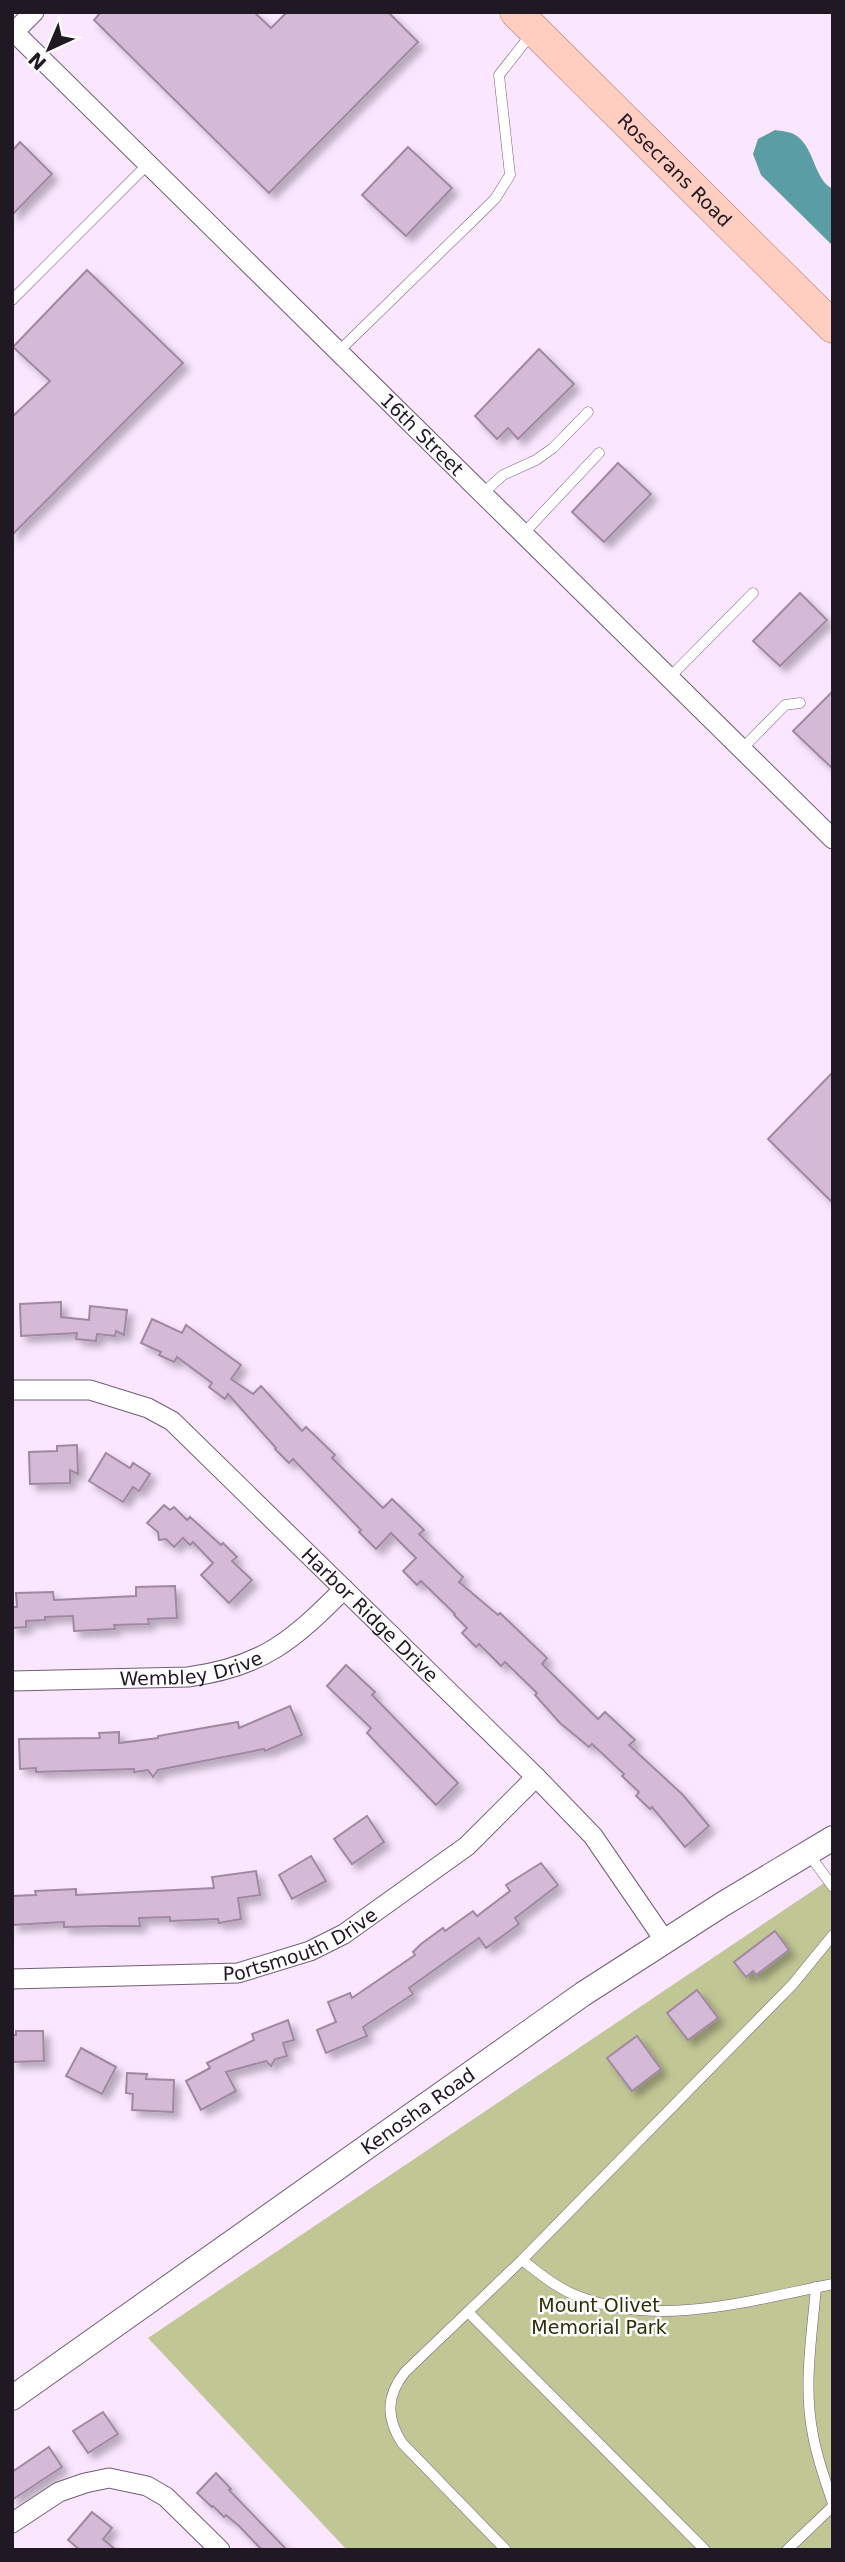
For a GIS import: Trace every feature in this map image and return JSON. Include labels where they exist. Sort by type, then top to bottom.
[{"type":"main road","name":"Rosecrans Road","points":[[525,21],[833,327]]},
{"type":"street","points":[[13,31],[34,12]]},
{"type":"street","name":"16th Street","points":[[13,31],[833,839]]},
{"type":"street","name":"Harbor Ridge Drive","points":[[12,1390],[90,1390],[148,1408],[172,1421],[593,1836],[665,1941]]},
{"type":"street","name":"Wembley Drive","points":[[12,1681],[188,1677],[213,1674],[245,1665],[270,1653],[302,1630],[344,1588]]},
{"type":"street","name":"Portsmouth Drive","points":[[12,1979],[238,1973],[310,1951],[344,1934],[467,1846],[536,1777]]},
{"type":"street","name":"Kenosha Road","points":[[12,2398],[583,1994],[833,1838]]},
{"type":"street","points":[[12,2523],[59,2492],[109,2478],[147,2486],[166,2497],[220,2550]]},
{"type":"lane","points":[[338,352],[495,199],[510,175],[499,75],[525,21]]},
{"type":"lane","points":[[12,300],[148,164]]},
{"type":"lane","points":[[482,494],[503,475],[536,460],[553,448],[587,412]]},
{"type":"lane","points":[[523,534],[599,453]]},
{"type":"lane","points":[[669,678],[753,593]]},
{"type":"lane","points":[[742,749],[785,705],[800,703]]},
{"type":"lane","points":[[807,1852],[833,1887]]},
{"type":"lane","points":[[506,2550],[416,2459],[393,2429],[391,2399],[396,2383],[793,1984],[833,1935]]},
{"type":"lane","points":[[522,2259],[558,2286],[579,2297],[626,2308],[723,2307],[833,2284]]},
{"type":"lane","points":[[787,2550],[833,2505],[812,2434],[809,2403],[816,2287]]},
{"type":"lane","points":[[468,2312],[705,2550]]},
{"type":"green space","name":"Mount Olivet Memorial Park","points":[[833,1877],[833,2550],[347,2550],[148,2338]]},
{"type":"shaded area","points":[[775,130],[797,136],[803,142],[822,179],[833,189],[833,246],[761,175],[753,154],[758,139]]},
{"type":"building","points":[[101,12],[254,12],[271,28],[287,12],[388,12],[418,42],[269,193],[94,20]]},
{"type":"building","points":[[20,142],[52,174],[12,215],[12,151]]},
{"type":"building","points":[[408,147],[452,188],[406,236],[362,195]]},
{"type":"building","points":[[87,270],[183,363],[12,535],[12,417],[50,381],[13,347]]},
{"type":"building","points":[[539,349],[574,384],[518,439],[508,428],[497,439],[475,416]]},
{"type":"building","points":[[618,463],[651,494],[604,542],[572,512]]},
{"type":"building","points":[[800,593],[827,620],[780,666],[753,641]]},
{"type":"building","points":[[833,691],[833,769],[793,731]]},
{"type":"building","points":[[833,1072],[833,1203],[768,1139]]},
{"type":"building","points":[[61,1302],[61,1317],[89,1320],[90,1306],[127,1310],[124,1335],[116,1331],[115,1336],[97,1334],[96,1341],[76,1339],[77,1333],[21,1336],[20,1304]]},
{"type":"building","points":[[152,1319],[182,1333],[186,1325],[241,1365],[231,1379],[253,1394],[261,1386],[302,1431],[306,1427],[335,1455],[332,1458],[383,1508],[392,1499],[424,1530],[419,1534],[463,1577],[459,1582],[498,1615],[500,1613],[547,1658],[542,1664],[598,1719],[605,1712],[635,1740],[629,1745],[683,1795],[709,1826],[685,1847],[652,1807],[650,1809],[636,1796],[639,1792],[622,1776],[624,1774],[592,1744],[589,1747],[560,1723],[535,1695],[537,1693],[505,1662],[501,1666],[479,1644],[476,1647],[462,1633],[467,1628],[455,1614],[421,1581],[417,1585],[403,1571],[416,1558],[391,1533],[376,1549],[293,1459],[289,1463],[275,1449],[228,1394],[225,1399],[209,1387],[212,1383],[177,1357],[174,1362],[159,1355],[161,1352],[141,1343]]},
{"type":"building","points":[[77,1445],[78,1474],[70,1470],[70,1483],[30,1484],[29,1452],[57,1451],[57,1446]]},
{"type":"building","points":[[106,1453],[130,1468],[133,1463],[150,1474],[139,1491],[133,1487],[123,1502],[89,1481]]},
{"type":"building","points":[[164,1505],[170,1510],[174,1507],[187,1520],[190,1517],[237,1557],[232,1561],[252,1580],[229,1603],[201,1575],[213,1563],[193,1542],[190,1545],[183,1538],[174,1547],[166,1539],[159,1540],[158,1532],[147,1523]]},
{"type":"building","points":[[175,1586],[177,1618],[148,1619],[149,1624],[114,1625],[115,1629],[74,1631],[73,1616],[45,1617],[45,1620],[26,1621],[26,1627],[12,1628],[12,1607],[17,1607],[16,1593],[53,1592],[54,1600],[136,1596],[136,1587]]},
{"type":"building","points":[[346,1665],[375,1692],[372,1695],[458,1783],[436,1805],[367,1733],[371,1728],[327,1686]]},
{"type":"building","points":[[290,1706],[302,1735],[265,1751],[264,1749],[158,1770],[153,1777],[148,1770],[134,1772],[134,1769],[36,1772],[36,1768],[20,1769],[19,1739],[100,1738],[99,1733],[119,1732],[119,1743],[238,1722],[239,1728]]},
{"type":"building","points":[[367,1816],[384,1842],[352,1864],[334,1839]]},
{"type":"building","points":[[311,1856],[326,1881],[292,1899],[279,1875]]},
{"type":"building","points":[[541,1863],[558,1885],[515,1918],[519,1924],[486,1948],[479,1938],[409,1988],[413,1994],[363,2027],[367,2036],[326,2053],[317,2030],[336,2022],[328,2002],[350,1993],[352,1998],[415,1955],[413,1952],[421,1944],[443,1928],[445,1931],[473,1911],[477,1916],[510,1891],[506,1885]]},
{"type":"building","points":[[256,1871],[260,1895],[238,1898],[241,1919],[219,1923],[218,1919],[170,1921],[170,1917],[139,1918],[140,1926],[64,1927],[64,1922],[12,1925],[12,1896],[36,1895],[35,1891],[76,1889],[76,1895],[214,1888],[212,1877]]},
{"type":"building","points":[[775,1931],[789,1950],[756,1975],[753,1971],[746,1977],[734,1962]]},
{"type":"building","points":[[697,1990],[718,2018],[688,2040],[667,2013]]},
{"type":"building","points":[[288,2020],[294,2040],[283,2043],[287,2056],[275,2059],[271,2066],[266,2061],[226,2072],[236,2091],[201,2110],[186,2081],[210,2068],[207,2063],[254,2040],[252,2034]]},
{"type":"building","points":[[16,2031],[43,2031],[44,2061],[12,2062],[12,2035],[16,2035]]},
{"type":"building","points":[[637,2036],[661,2069],[632,2091],[607,2058]]},
{"type":"building","points":[[81,2048],[116,2067],[102,2094],[66,2076]]},
{"type":"building","points":[[127,2073],[147,2074],[146,2079],[174,2080],[173,2112],[132,2110],[133,2094],[126,2093]]},
{"type":"building","points":[[103,2412],[118,2434],[88,2453],[73,2431]]},
{"type":"building","points":[[49,2447],[62,2467],[12,2500],[12,2472]]},
{"type":"building","points":[[216,2473],[287,2550],[262,2550],[239,2526],[226,2515],[224,2517],[197,2493]]},
{"type":"building","points":[[92,2512],[112,2528],[103,2539],[116,2550],[80,2550],[68,2540]]}]
